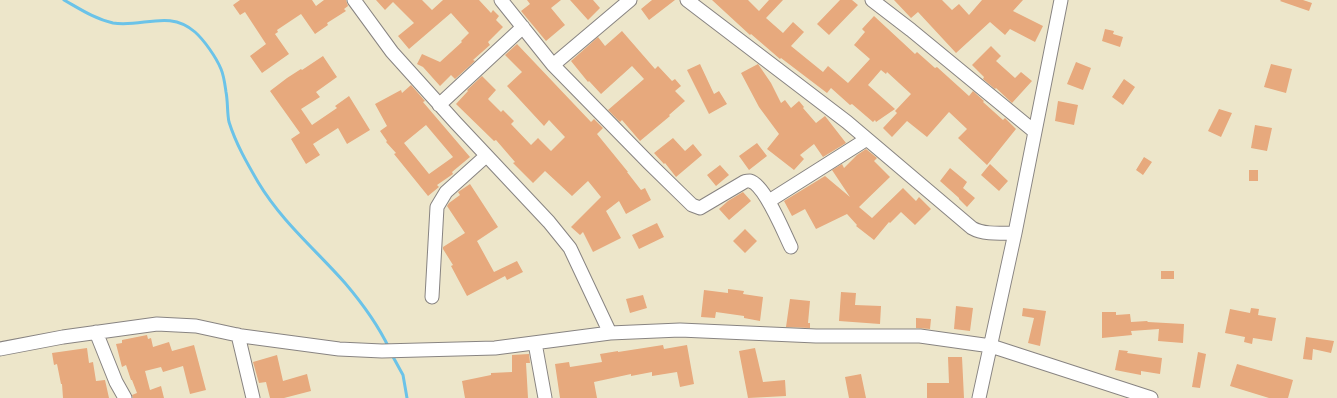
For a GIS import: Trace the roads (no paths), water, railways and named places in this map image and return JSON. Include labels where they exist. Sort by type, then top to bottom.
[{"type":"street","points":[[354,0],[377,34],[392,52],[486,156],[549,222],[570,248],[610,333]]},
{"type":"street","points":[[501,0],[553,65],[692,205],[700,208],[744,182],[749,181],[755,184],[769,201],[791,247]]},
{"type":"street","points":[[553,65],[630,0]]},
{"type":"street","points":[[687,0],[847,122],[977,231],[1015,233]]},
{"type":"street","points":[[872,0],[1035,132]]},
{"type":"street","points":[[979,398],[1015,233],[1061,0]]},
{"type":"street","points":[[439,105],[523,27]]},
{"type":"street","points":[[769,201],[867,139]]},
{"type":"street","points":[[432,297],[437,207],[446,192],[486,156]]},
{"type":"street","points":[[0,349],[63,337],[157,324],[196,326],[238,335],[339,349],[382,351],[495,348],[610,333],[680,330],[816,336],[920,336],[991,346],[1151,398]]},
{"type":"street","points":[[96,332],[116,382],[125,398]]},
{"type":"street","points":[[238,335],[254,398]]},
{"type":"street","points":[[535,343],[545,398]]},
{"type":"waterway","points":[[64,0],[94,16],[113,23],[124,24],[165,20],[185,25],[198,35],[206,44],[219,64],[224,78],[229,122],[238,146],[258,182],[288,223],[358,298],[385,339],[389,348]]},
{"type":"waterway","points":[[392,355],[403,375],[407,398]]}]
